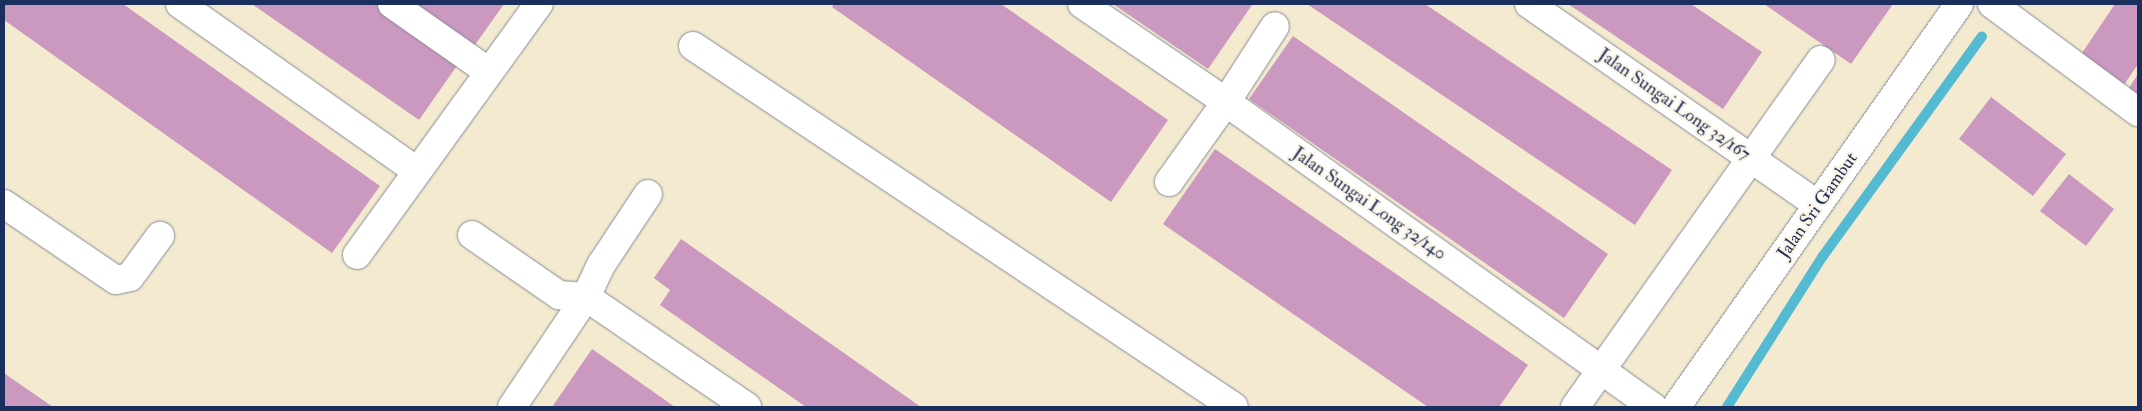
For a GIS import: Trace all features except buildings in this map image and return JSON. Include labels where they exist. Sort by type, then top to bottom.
[{"type":"street","points":[[180,4],[417,171]]},
{"type":"street","points":[[392,4],[489,72]]},
{"type":"street","points":[[357,256],[539,4]]},
{"type":"street","name":"Jalan Sungai Long 32/140","points":[[1082,4],[1226,102],[1654,407]]},
{"type":"street","name":"Jalan Sungai Long 32/167","points":[[1529,4],[1818,206]]},
{"type":"street","name":"Jalan Sri Gambut","points":[[1676,407],[1959,4]]},
{"type":"street","points":[[1992,4],[2138,112]]},
{"type":"street","points":[[1169,182],[1226,102],[1275,26]]},
{"type":"street","points":[[694,46],[1234,407]]},
{"type":"street","points":[[1575,407],[1821,60]]},
{"type":"street","points":[[512,407],[586,297],[601,265],[648,194]]},
{"type":"street","points":[[4,204],[116,280],[130,276],[160,236]]},
{"type":"street","points":[[472,235],[559,295],[586,297],[747,407]]},
{"type":"waterway","points":[[1727,407],[1823,256],[1982,36]]}]
